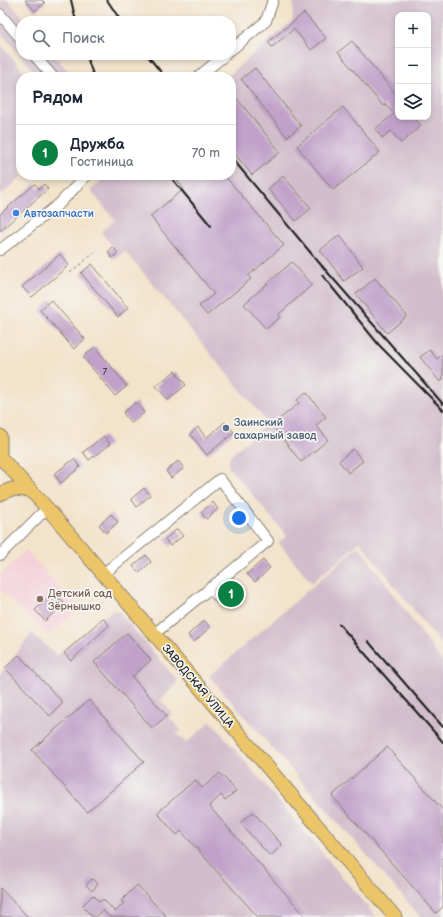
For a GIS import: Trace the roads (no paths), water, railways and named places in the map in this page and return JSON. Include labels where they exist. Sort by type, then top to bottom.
[{"type":"main road","points":[[0,436],[0,458]]},
{"type":"main road","name":"ЗАВОДСКАЯ УЛИЦА","points":[[0,458],[47,508],[395,917]]},
{"type":"main road","points":[[0,494],[12,489],[29,490]]},
{"type":"street","points":[[236,46],[266,21],[273,0]]},
{"type":"street","points":[[0,14],[16,33]]},
{"type":"street","points":[[38,60],[49,72]]},
{"type":"street","points":[[204,72],[219,60]]},
{"type":"street","points":[[0,250],[60,204],[82,180]]},
{"type":"street","points":[[103,574],[220,479],[268,541],[154,634]]},
{"type":"street","points":[[0,554],[47,508]]},
{"type":"street","points":[[209,588],[225,603]]},
{"type":"railway","points":[[71,0],[75,16]]},
{"type":"railway","points":[[107,0],[118,16]]},
{"type":"railway","points":[[88,60],[92,72]]},
{"type":"railway","points":[[151,60],[161,72]]},
{"type":"railway","points":[[236,163],[315,258],[443,404]]},
{"type":"railway","points":[[173,180],[211,226]]},
{"type":"railway","points":[[322,275],[379,345],[443,410]]},
{"type":"railway","points":[[339,624],[443,742]]},
{"type":"railway","points":[[368,641],[443,727]]},
{"type":"place","name":"Автозапчасти","points":[[16,213]]},
{"type":"place","name":"Заинский сахарный завод","points":[[226,428]]},
{"type":"place","name":"Дружба","points":[[231,594]]},
{"type":"place","name":"Детский сад Зёрнышко","points":[[40,599]]}]
